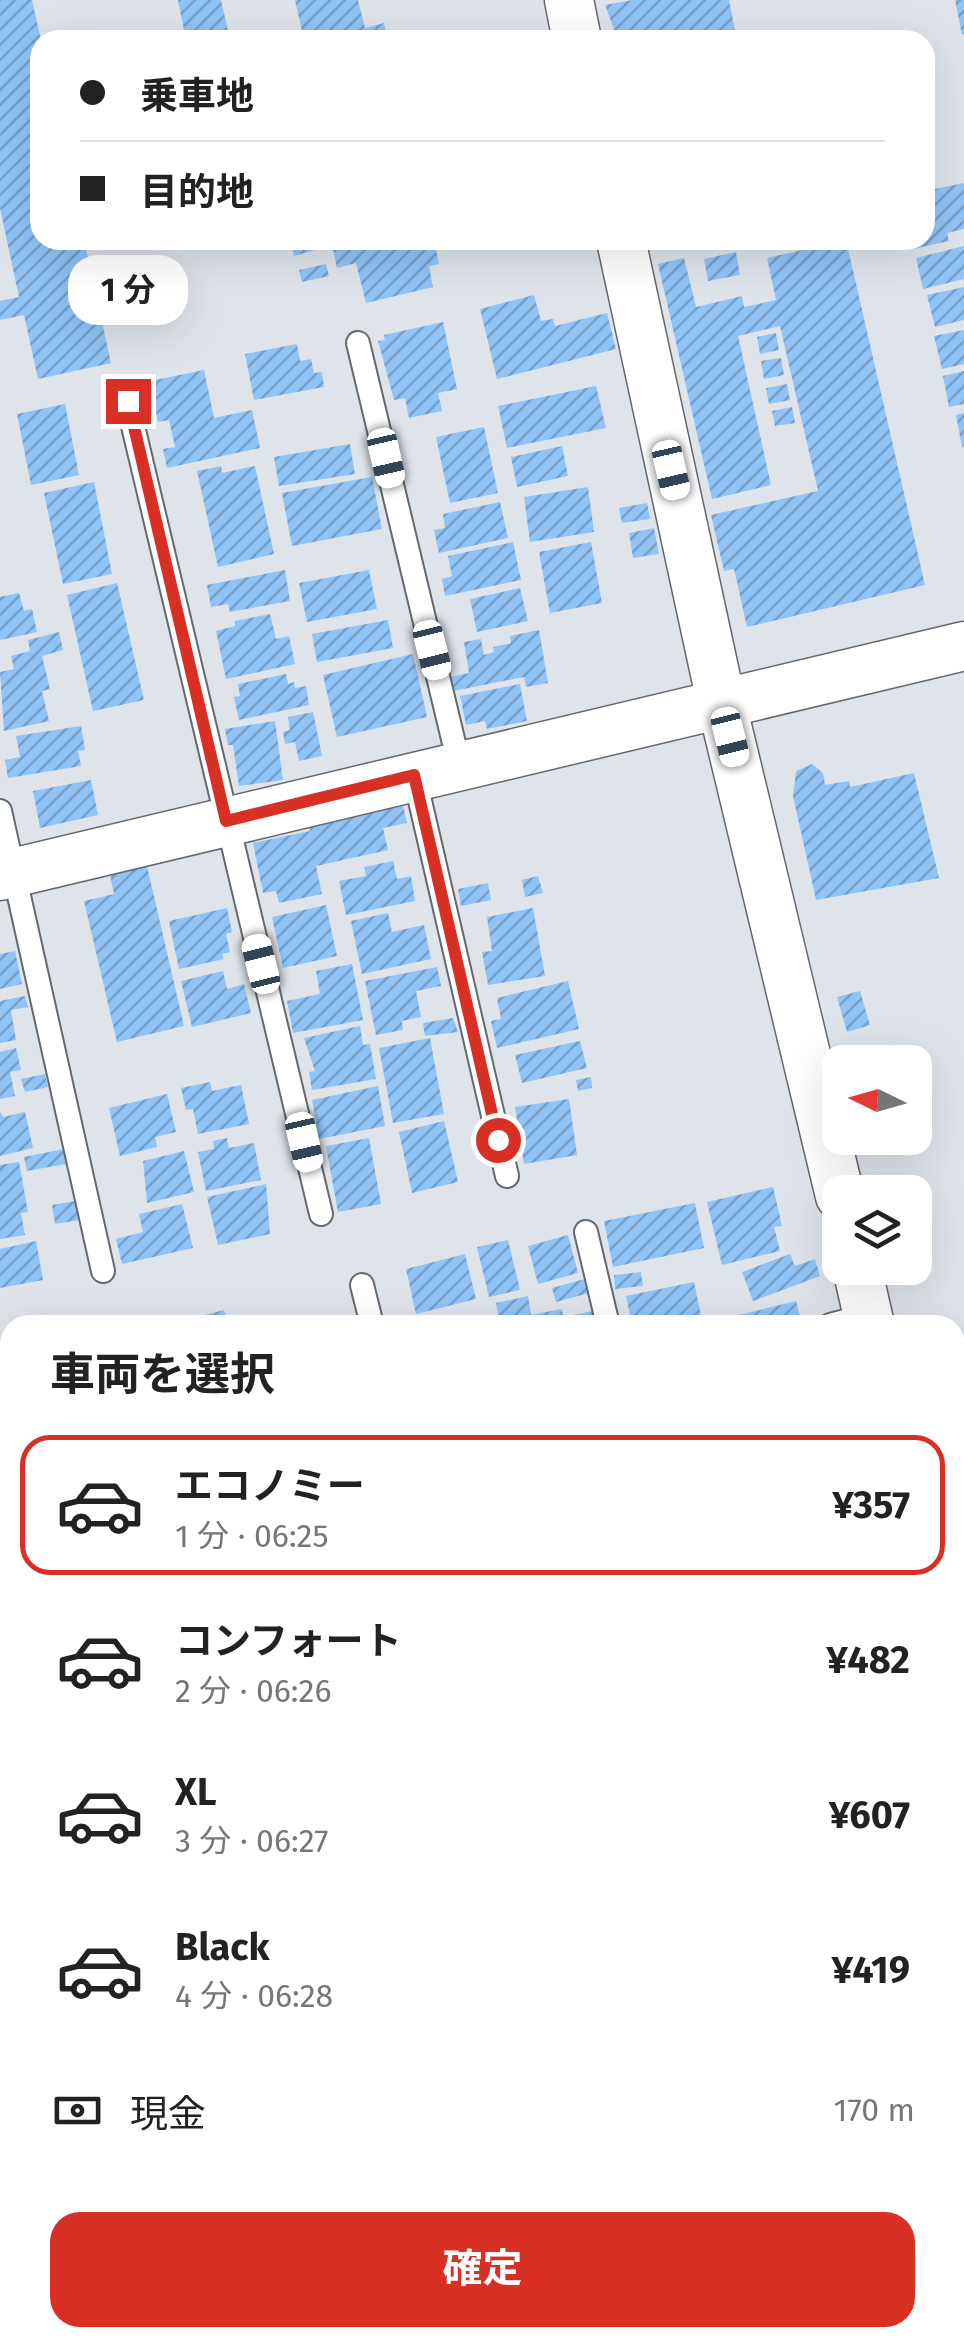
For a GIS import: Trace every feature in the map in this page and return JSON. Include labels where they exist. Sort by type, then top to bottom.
[{"type":"street","points":[[568,0],[575,30]]},
{"type":"street","points":[[623,250],[721,701],[835,1175]]},
{"type":"street","points":[[7,874],[964,646]]},
{"type":"street","points":[[856,1315],[857,1285]]},
{"type":"lane","points":[[358,343],[460,764]]},
{"type":"lane","points":[[128,401],[321,1214]]},
{"type":"lane","points":[[414,775],[507,1176]]},
{"type":"lane","points":[[0,810],[7,874],[103,1271]]},
{"type":"lane","points":[[586,1232],[606,1315]]},
{"type":"lane","points":[[362,1284],[370,1315]]},
{"type":"building","points":[[0,0],[32,0],[39,30],[30,30],[30,250],[86,250],[111,363],[38,379],[24,315],[0,320],[0,301],[19,297],[0,208]]},
{"type":"building","points":[[178,0],[221,0],[228,30],[184,30]]},
{"type":"building","points":[[295,0],[358,0],[365,28],[384,23],[386,30],[302,30]]},
{"type":"building","points":[[632,0],[729,0],[735,30],[614,30],[605,5]]},
{"type":"building","points":[[955,0],[964,0],[962,35]]},
{"type":"building","points":[[964,183],[964,229],[947,233],[949,241],[935,244],[935,189]]},
{"type":"building","points":[[964,246],[964,279],[923,289],[916,258]]},
{"type":"building","points":[[292,250],[315,250],[294,256]]},
{"type":"building","points":[[333,250],[436,250],[439,264],[429,266],[433,287],[366,303],[356,263],[337,268]]},
{"type":"building","points":[[802,250],[848,250],[925,585],[747,627],[734,569],[724,571],[711,515],[818,491],[780,326],[738,336],[771,485],[712,499],[658,264],[684,258],[696,307],[742,296],[744,307],[776,300],[767,258]]},
{"type":"building","points":[[736,252],[740,275],[708,281],[704,259]]},
{"type":"building","points":[[326,264],[329,276],[302,282],[299,270]]},
{"type":"building","points":[[964,287],[964,320],[935,327],[927,295]]},
{"type":"building","points":[[534,295],[541,321],[553,319],[555,326],[607,313],[616,349],[497,379],[480,309]]},
{"type":"building","points":[[443,322],[457,389],[438,393],[442,411],[409,418],[405,398],[394,400],[378,341],[385,340],[384,335]]},
{"type":"building","points":[[964,330],[964,364],[942,369],[934,336]]},
{"type":"building","points":[[776,333],[779,350],[760,354],[757,337]]},
{"type":"building","points":[[297,344],[300,361],[311,359],[314,373],[322,372],[324,387],[254,400],[245,354]]},
{"type":"building","points":[[781,358],[784,375],[764,379],[761,361]]},
{"type":"building","points":[[204,370],[214,418],[252,410],[260,448],[167,468],[163,449],[175,447],[169,420],[158,422],[150,381]]},
{"type":"building","points":[[964,371],[964,404],[949,407],[943,376]]},
{"type":"building","points":[[787,384],[790,400],[769,404],[766,388]]},
{"type":"building","points":[[596,386],[606,428],[507,448],[498,406]]},
{"type":"building","points":[[65,404],[79,475],[31,485],[17,414]]},
{"type":"building","points":[[792,407],[795,423],[775,426],[772,411]]},
{"type":"building","points":[[964,413],[964,446],[962,447],[956,415]]},
{"type":"building","points":[[484,427],[498,493],[450,503],[436,437]]},
{"type":"building","points":[[350,444],[355,474],[279,486],[274,457]]},
{"type":"building","points":[[562,446],[568,476],[517,487],[511,457]]},
{"type":"building","points":[[221,466],[222,473],[255,466],[274,554],[218,567],[197,471]]},
{"type":"building","points":[[372,477],[382,529],[292,546],[282,493]]},
{"type":"building","points":[[94,482],[112,574],[63,584],[44,493]]},
{"type":"building","points":[[588,487],[594,532],[530,542],[524,497]]},
{"type":"building","points":[[500,502],[508,538],[439,553],[434,530],[445,528],[443,514]]},
{"type":"building","points":[[647,503],[650,519],[622,523],[619,508]]},
{"type":"building","points":[[654,528],[659,554],[633,558],[629,533]]},
{"type":"building","points":[[513,542],[521,580],[445,596],[442,579],[452,576],[448,556]]},
{"type":"building","points":[[591,542],[602,603],[550,613],[539,552]]},
{"type":"building","points":[[285,570],[290,601],[230,612],[228,604],[211,607],[207,585]]},
{"type":"building","points":[[369,570],[377,609],[307,622],[299,583]]},
{"type":"building","points":[[117,583],[144,700],[93,711],[67,595]]},
{"type":"building","points":[[520,588],[528,621],[477,632],[470,599]]},
{"type":"building","points":[[19,593],[24,611],[32,609],[37,632],[0,640],[0,597]]},
{"type":"building","points":[[270,614],[276,639],[289,636],[295,664],[226,679],[216,631],[235,626],[235,621]]},
{"type":"building","points":[[388,620],[393,648],[317,662],[312,634]]},
{"type":"building","points":[[539,630],[548,683],[526,687],[524,677],[453,691],[450,677],[469,673],[464,642],[481,639],[484,655],[494,652],[493,647],[511,643],[510,636]]},
{"type":"building","points":[[59,632],[63,650],[42,656],[50,689],[42,691],[49,721],[4,731],[0,672],[14,669],[11,656],[30,651],[28,640]]},
{"type":"building","points":[[413,654],[427,717],[337,737],[323,675]]},
{"type":"building","points":[[286,674],[288,684],[294,682],[295,688],[306,686],[309,705],[239,720],[234,697],[240,696],[238,684]]},
{"type":"building","points":[[520,684],[527,721],[487,729],[485,721],[466,725],[460,696]]},
{"type":"building","points":[[313,712],[322,756],[299,761],[295,742],[285,744],[283,732],[290,730],[288,717]]},
{"type":"building","points":[[275,721],[283,780],[239,786],[233,745],[228,745],[225,729]]},
{"type":"building","points":[[81,726],[85,750],[78,751],[81,766],[8,778],[5,760],[20,757],[16,736]]},
{"type":"building","points":[[812,764],[823,773],[825,785],[849,781],[850,787],[914,773],[939,878],[816,900],[793,796],[796,771]]},
{"type":"building","points":[[91,780],[98,815],[40,828],[33,791]]},
{"type":"building","points":[[401,797],[407,823],[383,828],[388,850],[316,866],[322,894],[279,903],[276,891],[263,893],[253,843],[310,831],[307,818]]},
{"type":"building","points":[[393,861],[397,879],[411,876],[415,901],[346,915],[339,881],[366,876],[364,867]]},
{"type":"building","points":[[147,866],[184,1026],[117,1042],[84,901],[114,894],[110,875]]},
{"type":"building","points":[[538,876],[543,893],[525,897],[522,880]]},
{"type":"building","points":[[488,883],[491,900],[461,906],[458,889]]},
{"type":"building","points":[[326,905],[337,956],[283,968],[272,917]]},
{"type":"building","points":[[227,908],[232,932],[226,934],[230,952],[222,954],[224,959],[179,969],[169,921]]},
{"type":"building","points":[[533,908],[545,976],[488,985],[482,952],[492,951],[487,917]]},
{"type":"building","points":[[388,913],[392,932],[424,925],[431,959],[362,974],[351,921]]},
{"type":"building","points":[[15,951],[22,984],[0,989],[0,954]]},
{"type":"building","points":[[352,964],[363,1020],[293,1033],[287,1001],[320,994],[316,971]]},
{"type":"building","points":[[437,967],[441,986],[416,991],[421,1017],[402,1021],[403,1030],[376,1035],[365,981]]},
{"type":"building","points":[[223,971],[227,989],[244,984],[251,1013],[192,1027],[181,981]]},
{"type":"building","points":[[568,981],[579,1029],[497,1048],[491,1021],[501,1019],[497,998]]},
{"type":"building","points":[[860,991],[870,1025],[847,1032],[837,997]]},
{"type":"building","points":[[25,996],[28,1007],[11,1010],[16,1040],[0,1043],[0,1001]]},
{"type":"building","points":[[453,1018],[458,1032],[425,1036],[423,1023]]},
{"type":"building","points":[[360,1026],[363,1045],[370,1044],[376,1079],[312,1090],[309,1072],[315,1071],[304,1038]]},
{"type":"building","points":[[430,1038],[444,1114],[393,1123],[379,1048]]},
{"type":"building","points":[[580,1041],[587,1068],[522,1083],[515,1055]]},
{"type":"building","points":[[16,1048],[21,1070],[10,1072],[15,1096],[0,1099],[0,1052]]},
{"type":"building","points":[[45,1074],[48,1087],[25,1092],[21,1079]]},
{"type":"building","points":[[591,1077],[592,1088],[578,1091],[576,1080]]},
{"type":"building","points":[[210,1082],[212,1091],[241,1085],[249,1124],[198,1134],[193,1109],[186,1110],[181,1088]]},
{"type":"building","points":[[378,1086],[385,1126],[319,1139],[312,1100]]},
{"type":"building","points":[[167,1094],[176,1132],[155,1137],[157,1147],[120,1156],[109,1108]]},
{"type":"building","points":[[569,1099],[577,1155],[524,1164],[515,1107]]},
{"type":"building","points":[[0,1111],[3,1117],[25,1112],[33,1148],[0,1156]]},
{"type":"building","points":[[444,1121],[458,1182],[412,1193],[399,1132]]},
{"type":"building","points":[[227,1138],[229,1148],[254,1143],[261,1180],[206,1191],[198,1152],[214,1149],[213,1141]]},
{"type":"building","points":[[369,1138],[381,1204],[338,1212],[326,1146]]},
{"type":"building","points":[[64,1149],[66,1164],[27,1171],[24,1157]]},
{"type":"building","points":[[184,1151],[194,1192],[147,1203],[143,1161]]},
{"type":"building","points":[[19,1162],[28,1212],[21,1213],[25,1235],[0,1239],[0,1165]]},
{"type":"building","points":[[266,1184],[270,1234],[218,1245],[207,1197]]},
{"type":"building","points":[[773,1187],[782,1226],[774,1227],[780,1251],[722,1265],[707,1202]]},
{"type":"building","points":[[76,1201],[80,1220],[55,1224],[52,1205]]},
{"type":"building","points":[[695,1203],[704,1248],[613,1267],[604,1221]]},
{"type":"building","points":[[182,1204],[193,1248],[122,1264],[116,1239],[143,1232],[139,1214]]},
{"type":"building","points":[[568,1235],[578,1273],[538,1284],[528,1246]]},
{"type":"building","points":[[508,1240],[520,1290],[489,1297],[477,1247]]},
{"type":"building","points":[[36,1241],[43,1280],[0,1288],[0,1249]]},
{"type":"building","points":[[465,1254],[476,1299],[416,1314],[406,1269]]},
{"type":"building","points":[[790,1254],[795,1266],[815,1259],[820,1276],[753,1301],[742,1272]]},
{"type":"building","points":[[641,1272],[643,1286],[615,1289],[614,1275]]},
{"type":"building","points":[[585,1279],[589,1293],[556,1302],[552,1288]]},
{"type":"building","points":[[694,1282],[701,1315],[630,1315],[626,1296]]},
{"type":"building","points":[[528,1296],[531,1315],[498,1315],[496,1303]]},
{"type":"building","points":[[796,1301],[800,1315],[739,1315]]},
{"type":"building","points":[[562,1309],[563,1315],[531,1315]]},
{"type":"route","points":[[128,401],[226,821],[414,775],[498,1140]]}]
